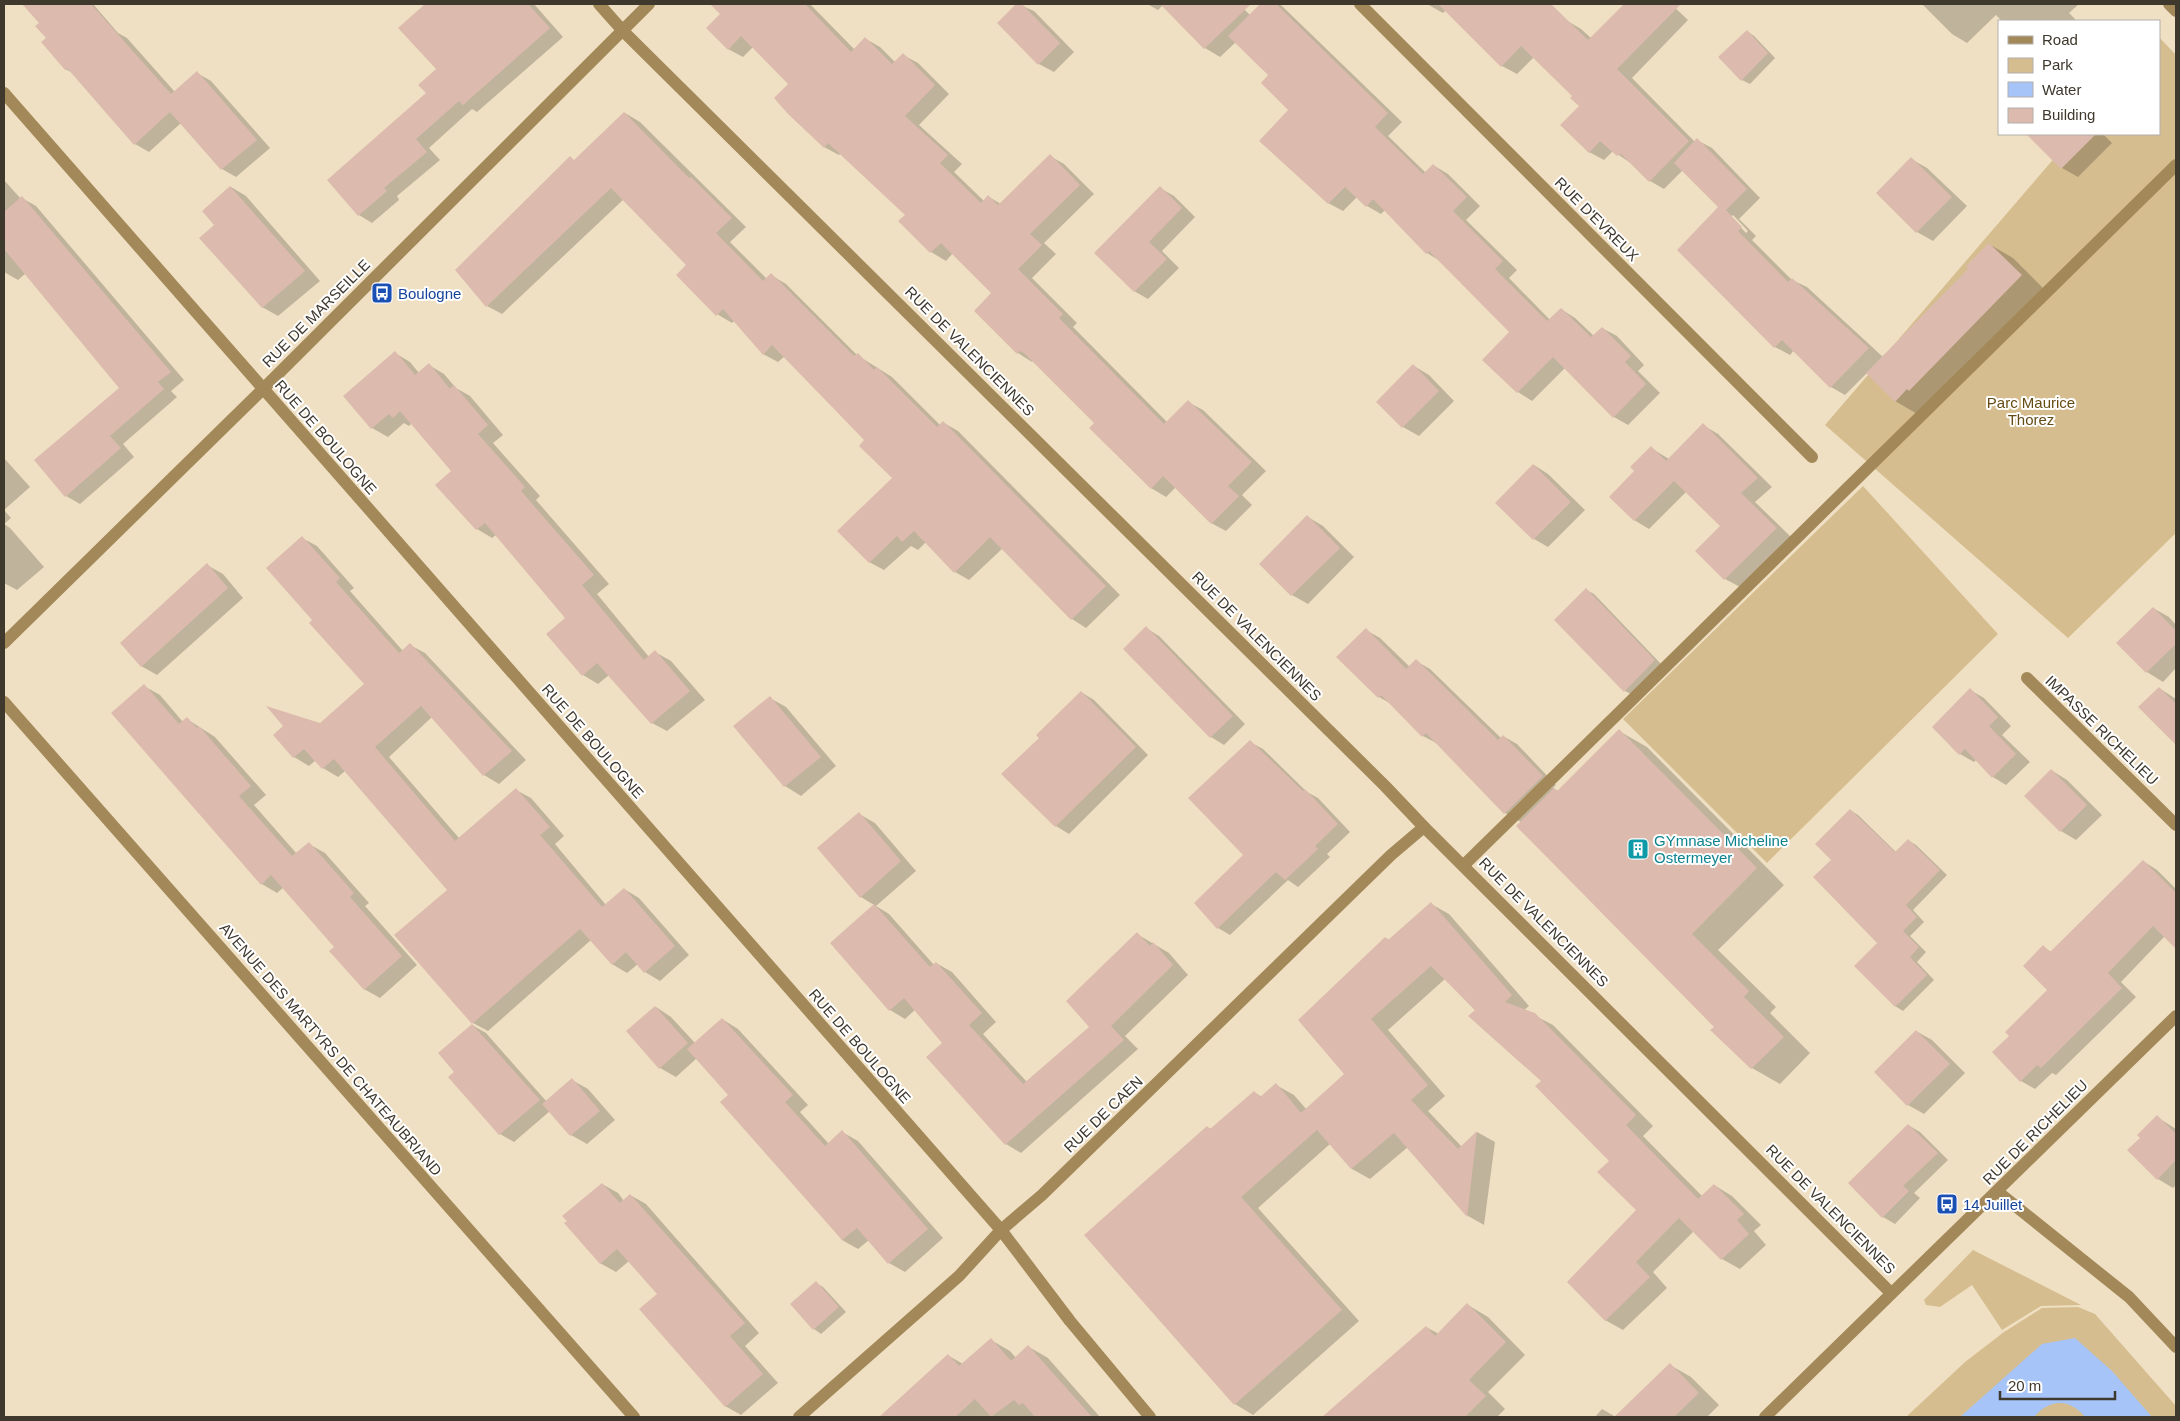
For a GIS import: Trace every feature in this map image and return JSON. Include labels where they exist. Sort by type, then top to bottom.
[{"type":"street","name":"RUE DE VALENCIENNES","points":[[599,4],[623,31],[1378,779],[1892,1293]]},
{"type":"street","name":"RUE DE MARSEILLE","points":[[4,643],[263,389],[649,4]]},
{"type":"street","name":"RUE D'EVREUX","points":[[1360,4],[1812,457]]},
{"type":"street","points":[[2169,4],[2176,11]]},
{"type":"street","name":"RUE DE BOULOGNE","points":[[4,93],[1001,1230],[1070,1321],[1150,1417]]},
{"type":"street","points":[[1464,865],[2176,165]]},
{"type":"street","name":"IMPASSE RICHELIEU","points":[[2027,678],[2176,825]]},
{"type":"street","name":"AVENUE DES MARTYRS DE CHATEAUBRIAND","points":[[4,702],[634,1417]]},
{"type":"street","name":"RUE DE CAEN","points":[[799,1417],[959,1276],[1001,1230],[1042,1196],[1391,855],[1424,827]]},
{"type":"street","name":"RUE DE RICHELIEU","points":[[1765,1417],[1998,1192],[2176,1016]]},
{"type":"street","points":[[1998,1192],[2129,1297],[2176,1347]]},
{"type":"green space","name":"Parc Maurice Thorez","points":[[2160,38],[2176,55],[2176,533],[2068,638],[1825,425],[2074,135],[2160,135]]},
{"type":"green space","points":[[1863,486],[1998,634],[1767,863],[1623,719]]},
{"type":"green space","points":[[1973,1250],[2081,1305],[2041,1306],[2002,1330],[1972,1285],[1940,1307],[1926,1305],[1924,1300]]},
{"type":"green space","points":[[2078,1307],[2095,1314],[2176,1406],[2176,1417],[1906,1417],[1965,1362],[2004,1332],[2042,1308]]},
{"type":"water","points":[[2075,1338],[2112,1371],[2152,1417],[2085,1417],[2073,1406],[2060,1403],[2046,1407],[2034,1417],[1960,1417],[2042,1344]]},
{"type":"building","points":[[22,4],[91,4],[171,94],[197,71],[257,140],[221,170],[170,112],[134,145],[67,68],[65,70],[41,42],[46,38],[35,26],[39,23]]},
{"type":"building","points":[[425,4],[528,4],[550,28],[463,105],[459,101],[416,139],[427,152],[384,188],[387,191],[358,216],[327,180],[426,93],[418,85],[436,69],[398,28]]},
{"type":"building","points":[[710,4],[805,4],[851,52],[865,37],[892,64],[903,53],[935,85],[905,116],[948,155],[940,163],[981,203],[988,195],[998,205],[1050,154],[1080,185],[1030,234],[1042,245],[1018,269],[1063,314],[1059,318],[1164,424],[1188,400],[1252,462],[1228,486],[1239,496],[1211,524],[1163,476],[1151,489],[1089,428],[1094,423],[1024,353],[1020,351],[1017,354],[974,311],[991,293],[941,243],[930,253],[898,221],[905,215],[828,143],[824,148],[788,114],[774,98],[788,84],[741,36],[728,50],[706,28],[720,14]]},
{"type":"building","points":[[1016,4],[1022,4],[1060,43],[1038,65],[997,23]]},
{"type":"building","points":[[1160,4],[1251,4],[1204,49]]},
{"type":"building","points":[[1260,4],[1276,4],[1388,113],[1375,127],[1423,174],[1433,164],[1467,197],[1453,211],[1503,261],[1495,269],[1547,321],[1561,308],[1591,337],[1602,327],[1631,356],[1625,362],[1646,384],[1613,418],[1553,357],[1517,393],[1482,360],[1509,332],[1429,251],[1426,254],[1373,199],[1366,207],[1345,187],[1328,204],[1259,141],[1288,110],[1261,83],[1268,75],[1228,36]]},
{"type":"building","points":[[1438,4],[1551,4],[1588,40],[1624,4],[1681,4],[1617,69],[1689,141],[1649,182],[1621,154],[1617,156],[1600,141],[1589,153],[1560,125],[1579,106],[1570,98],[1572,96],[1521,46],[1501,67]]},
{"type":"building","points":[[1747,30],[1768,53],[1741,81],[1718,57]]},
{"type":"building","points":[[624,112],[689,178],[691,177],[732,218],[716,233],[763,281],[771,273],[854,356],[858,353],[874,370],[877,367],[937,427],[943,421],[1106,586],[1071,620],[990,537],[954,573],[914,531],[902,542],[897,536],[869,563],[837,531],[892,478],[859,446],[864,440],[772,345],[763,355],[723,309],[716,316],[676,275],[686,265],[611,188],[486,307],[455,270],[570,156],[574,160]]},
{"type":"building","points":[[2027,135],[2095,135],[2061,169]]},
{"type":"building","points":[[1697,138],[1747,189],[1726,210],[1742,227],[1738,231],[1788,282],[1792,278],[1869,348],[1830,388],[1782,340],[1774,348],[1677,250],[1718,207],[1674,163]]},
{"type":"building","points":[[1911,157],[1952,197],[1916,233],[1876,193]]},
{"type":"building","points":[[230,186],[305,271],[262,308],[199,238],[214,225],[202,211]]},
{"type":"building","points":[[1160,186],[1182,208],[1149,242],[1167,259],[1134,292],[1094,253]]},
{"type":"building","points":[[22,196],[171,372],[158,382],[164,389],[110,436],[121,448],[65,497],[34,460],[119,388],[4,249],[4,212]]},
{"type":"building","points":[[1989,243],[2022,275],[1909,391],[1907,389],[1895,402],[1866,373],[1968,269],[1966,266]]},
{"type":"building","points":[[395,351],[415,375],[429,363],[450,389],[454,385],[488,425],[478,434],[525,487],[521,491],[594,575],[582,585],[644,660],[655,650],[690,691],[651,724],[597,663],[582,676],[546,634],[565,618],[485,523],[476,530],[435,485],[451,471],[400,411],[393,418],[389,414],[371,429],[343,396]]},
{"type":"building","points":[[1413,364],[1439,391],[1402,428],[1376,402]]},
{"type":"building","points":[[1703,423],[1758,478],[1741,493],[1777,528],[1724,580],[1695,551],[1720,526],[1674,481],[1634,521],[1609,497],[1634,471],[1630,467],[1651,446],[1666,461]]},
{"type":"building","points":[[1533,464],[1571,502],[1533,540],[1495,503]]},
{"type":"building","points":[[1307,515],[1340,548],[1291,596],[1259,564]]},
{"type":"building","points":[[302,536],[340,578],[336,582],[399,653],[410,643],[512,751],[483,776],[421,706],[375,747],[455,841],[516,788],[550,827],[540,835],[602,907],[624,888],[675,946],[644,973],[626,952],[612,965],[580,929],[472,1024],[394,935],[447,890],[334,759],[322,769],[304,749],[293,758],[273,735],[283,726],[266,706],[320,723],[364,684],[309,623],[312,620],[266,568]]},
{"type":"building","points":[[207,563],[228,588],[141,667],[120,643]]},
{"type":"building","points":[[1586,588],[1655,660],[1624,692],[1554,620]]},
{"type":"building","points":[[2153,607],[2176,631],[2176,644],[2146,673],[2116,643]]},
{"type":"building","points":[[1146,626],[1233,716],[1210,738],[1123,649]]},
{"type":"building","points":[[1366,628],[1406,669],[1416,659],[1498,740],[1503,735],[1543,776],[1504,814],[1426,733],[1422,737],[1381,695],[1378,698],[1336,657]]},
{"type":"building","points":[[144,684],[179,724],[187,717],[197,728],[199,726],[251,786],[239,796],[292,856],[309,842],[354,893],[350,897],[402,956],[364,990],[329,951],[334,947],[271,875],[261,885],[111,713]]},
{"type":"building","points":[[2159,687],[2176,704],[2176,745],[2138,707]]},
{"type":"building","points":[[1970,688],[1998,717],[1989,726],[2016,754],[1992,778],[1965,749],[1959,755],[1932,727]]},
{"type":"building","points":[[1081,691],[1136,747],[1055,827],[1001,774],[1039,738],[1036,735]]},
{"type":"building","points":[[770,696],[821,757],[784,787],[733,726]]},
{"type":"building","name":"GYmnase Micheline Ostermeyer","points":[[1619,729],[1757,868],[1692,934],[1749,991],[1744,997],[1784,1037],[1751,1069],[1710,1030],[1714,1027],[1516,826],[1554,788],[1557,791]]},
{"type":"building","points":[[1250,740],[1303,791],[1305,789],[1338,824],[1315,846],[1318,849],[1285,880],[1276,872],[1217,929],[1194,903],[1243,855],[1188,798]]},
{"type":"building","points":[[2051,769],[2087,805],[2060,832],[2024,796]]},
{"type":"building","points":[[1850,809],[1895,852],[1908,839],[1940,870],[1906,905],[1917,917],[1903,931],[1919,947],[1910,957],[1927,975],[1895,1007],[1854,966],[1877,943],[1813,877],[1831,860],[1815,844]]},
{"type":"building","points":[[859,812],[901,861],[860,898],[817,848]]},
{"type":"building","points":[[2143,860],[2176,893],[2176,949],[2153,926],[2108,973],[2122,988],[2041,1068],[2037,1065],[2020,1082],[1992,1052],[2009,1036],[2005,1032],[2047,990],[2023,966],[2043,945],[2050,952]]},
{"type":"building","points":[[1431,902],[1512,995],[1505,1002],[1535,1013],[1636,1115],[1626,1125],[1698,1199],[1714,1184],[1744,1214],[1737,1220],[1749,1234],[1721,1260],[1679,1218],[1636,1262],[1650,1277],[1605,1321],[1567,1282],[1636,1210],[1597,1172],[1609,1161],[1535,1086],[1541,1081],[1468,1016],[1475,1010],[1431,966],[1371,1019],[1428,1085],[1411,1100],[1458,1149],[1477,1131],[1467,1217],[1394,1133],[1351,1169],[1317,1130],[1241,1197],[1342,1310],[1234,1405],[1084,1235],[1207,1126],[1210,1129],[1254,1091],[1260,1097],[1276,1083],[1301,1113],[1344,1074],[1298,1020],[1385,937],[1388,940]]},
{"type":"building","points":[[874,904],[930,967],[936,962],[982,1013],[969,1025],[1023,1084],[1089,1027],[1066,1001],[1137,932],[1150,946],[1153,942],[1173,965],[1111,1026],[1124,1040],[1005,1145],[926,1057],[942,1043],[904,998],[889,1011],[830,943]]},
{"type":"building","points":[[655,1006],[688,1043],[659,1069],[626,1031]]},
{"type":"building","points":[[722,1018],[793,1095],[785,1102],[825,1146],[842,1130],[928,1229],[888,1264],[857,1228],[842,1240],[720,1102],[728,1095],[687,1049]]},
{"type":"building","points":[[472,1024],[540,1100],[499,1135],[448,1077],[454,1072],[438,1053]]},
{"type":"building","points":[[1916,1030],[1950,1064],[1907,1106],[1874,1072]]},
{"type":"building","points":[[572,1078],[600,1111],[570,1136],[542,1104]]},
{"type":"building","points":[[2157,1115],[2176,1134],[2176,1160],[2157,1180],[2127,1150],[2140,1138],[2137,1135]]},
{"type":"building","points":[[1908,1124],[1938,1153],[1903,1186],[1909,1191],[1882,1218],[1848,1183]]},
{"type":"building","points":[[602,1183],[620,1203],[630,1194],[745,1323],[730,1336],[763,1374],[725,1407],[639,1309],[657,1294],[617,1249],[600,1264],[564,1223],[567,1221],[562,1216]]},
{"type":"building","points":[[816,1281],[839,1307],[813,1330],[790,1304]]},
{"type":"building","points":[[1467,1303],[1506,1342],[1469,1380],[1486,1396],[1465,1417],[1322,1417],[1426,1326],[1435,1336]]},
{"type":"building","points":[[991,1338],[1011,1361],[1028,1345],[1092,1417],[1035,1417],[1023,1403],[1019,1405],[1014,1400],[991,1417],[975,1399],[955,1417],[879,1417],[948,1354],[959,1366]]},
{"type":"building","points":[[1670,1363],[1699,1393],[1674,1417],[1614,1417]]},
{"type":"place","name":"Boulogne","points":[[382,293]]},
{"type":"place","name":"GYmnase Micheline Ostermeyer","points":[[1638,849]]},
{"type":"place","name":"14 Juillet","points":[[1947,1204]]}]
